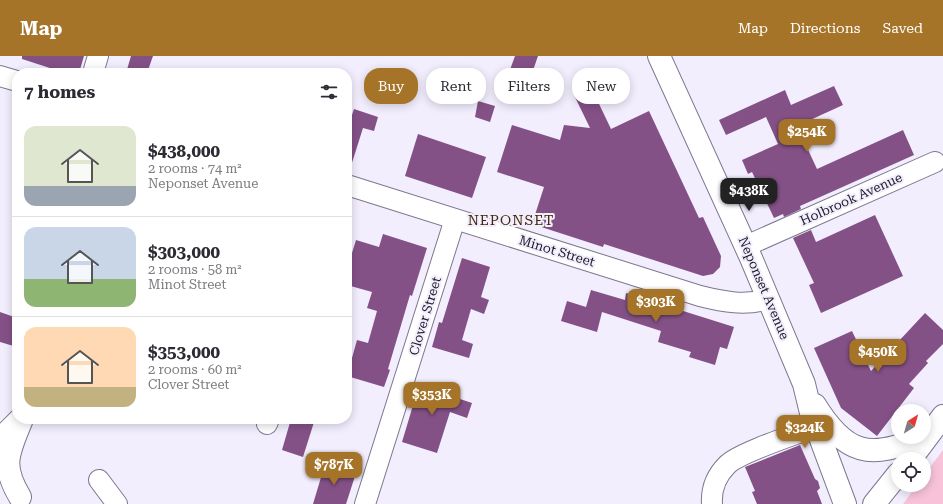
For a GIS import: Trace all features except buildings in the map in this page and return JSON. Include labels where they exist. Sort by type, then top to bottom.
[{"type":"main road","name":"Neponset Avenue","points":[[658,56],[746,246],[804,384],[815,427],[845,504]]},
{"type":"main road","points":[[804,384],[825,420],[842,439],[850,444],[871,451],[881,451],[898,448],[906,444]]},
{"type":"main road","points":[[20,424],[8,450],[5,468],[10,484],[24,500]]},
{"type":"main road","points":[[874,504],[891,483]]},
{"type":"main road","points":[[0,486],[24,500]]},
{"type":"street","points":[[94,68],[98,56]]},
{"type":"street","points":[[0,76],[12,80]]},
{"type":"street","name":"Holbrook Avenue","points":[[746,246],[935,162]]},
{"type":"street","name":"Minot Street","points":[[352,188],[700,296],[737,303],[747,303],[768,298]]},
{"type":"street","name":"Clover Street","points":[[365,504],[455,219]]},
{"type":"street","points":[[0,438],[14,424]]},
{"type":"street","points":[[712,504],[715,480],[728,464],[746,454],[815,427]]},
{"type":"street","points":[[99,480],[117,504]]},
{"type":"shaded area","points":[[943,450],[943,504],[903,504],[912,492],[931,492],[931,466]]},
{"type":"district","name":"NEPONSET","points":[[511,220]]}]
